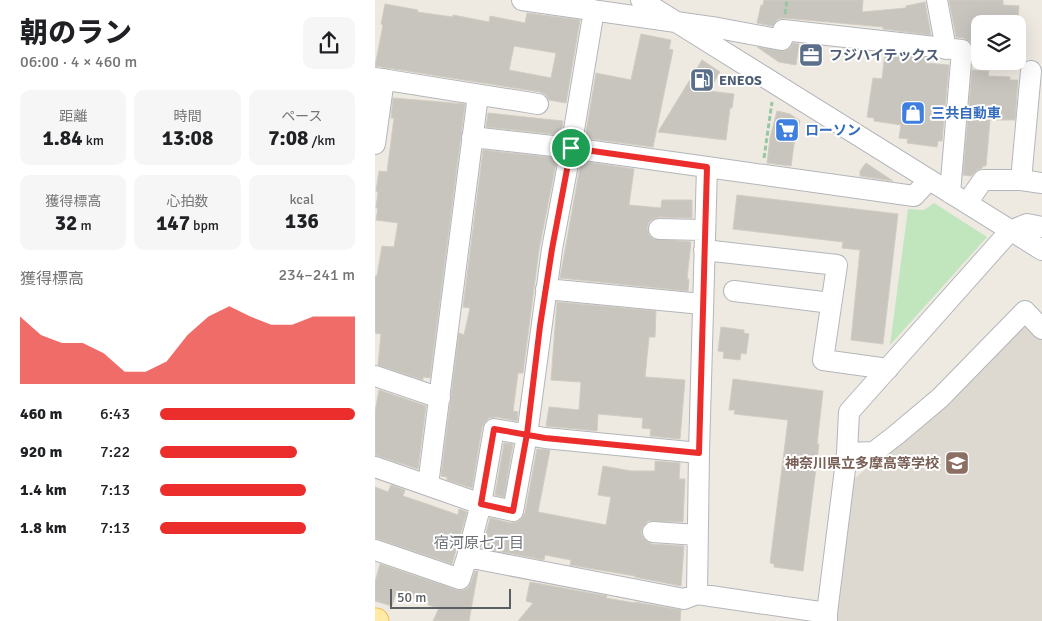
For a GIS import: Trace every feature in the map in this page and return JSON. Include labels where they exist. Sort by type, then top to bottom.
[{"type":"street","points":[[522,0],[782,35],[962,50],[950,192]]},
{"type":"street","points":[[641,0],[1042,250]]},
{"type":"street","points":[[937,0],[946,48]]},
{"type":"street","points":[[375,467],[481,504],[513,511],[527,434],[545,289],[594,10]]},
{"type":"street","points":[[1021,180],[1031,71]]},
{"type":"street","points":[[375,144],[379,79],[538,104]]},
{"type":"street","points":[[428,485],[478,95]]},
{"type":"street","points":[[472,137],[571,148],[914,196],[929,180]]},
{"type":"street","points":[[697,594],[702,304],[707,167]]},
{"type":"street","points":[[967,203],[983,180],[1021,180],[1042,183]]},
{"type":"street","points":[[467,557],[684,598],[697,594],[827,617],[847,454],[849,412],[1010,231],[1027,224],[1042,227]]},
{"type":"street","points":[[659,228],[704,230]]},
{"type":"street","points":[[704,250],[837,265],[823,360],[888,370]]},
{"type":"street","points":[[545,289],[702,304]]},
{"type":"street","points":[[734,291],[831,303]]},
{"type":"street","points":[[847,454],[874,452],[896,435],[940,398],[1025,311],[1042,329]]},
{"type":"street","points":[[375,376],[440,398]]},
{"type":"street","points":[[375,550],[461,579],[481,504],[494,429],[545,438],[699,453]]},
{"type":"street","points":[[653,532],[697,535]]},
{"type":"shaded area","name":"神奈川県立多摩高等学校","points":[[1022,322],[1042,334],[1042,621],[833,621],[853,480],[891,447]]},
{"type":"green space","points":[[934,203],[987,237],[890,345],[908,209],[924,210]]},
{"type":"building","points":[[764,0],[863,0],[862,12],[906,8],[906,6],[925,2],[931,35],[883,29],[883,27],[784,18],[778,19],[772,26],[757,23]]},
{"type":"building","points":[[949,0],[1003,0],[1003,5],[1019,6],[1018,15],[971,15],[971,42],[964,38],[956,37]]},
{"type":"building","points":[[385,4],[418,10],[417,12],[453,17],[453,15],[489,22],[490,16],[525,23],[527,13],[580,20],[566,103],[549,100],[546,95],[540,92],[375,66],[383,25],[381,24]],"holes":[[[514,46],[556,53],[551,78],[509,70]]]},
{"type":"building","points":[[641,34],[671,40],[669,49],[673,50],[653,147],[585,138],[596,73],[631,80]]},
{"type":"building","points":[[793,43],[799,44],[796,65],[779,62],[757,47],[785,51],[791,48]]},
{"type":"building","points":[[885,53],[926,58],[926,63],[949,65],[942,141],[938,141],[937,147],[907,143],[908,139],[899,138],[901,125],[874,121],[874,118],[867,117],[873,78],[882,79]]},
{"type":"building","points":[[702,60],[720,72],[709,91],[734,94],[732,108],[730,108],[726,140],[658,132]]},
{"type":"building","points":[[972,70],[989,71],[988,76],[1010,77],[1010,80],[1018,80],[1015,120],[990,120],[986,166],[977,170],[971,176],[963,175]]},
{"type":"building","points":[[393,98],[465,104],[430,378],[423,377],[423,380],[378,365],[381,334],[375,333],[375,276],[377,276],[382,246],[394,247],[398,223],[376,220],[378,192],[376,191],[379,171],[387,172],[394,118],[391,118]]},
{"type":"building","points":[[777,111],[790,114],[800,121],[791,166],[767,163],[770,138]]},
{"type":"building","points":[[488,113],[563,121],[561,135],[486,127]]},
{"type":"building","points":[[483,150],[557,158],[539,250],[523,373],[518,373],[513,411],[518,412],[517,421],[496,417],[489,418],[485,422],[482,427],[472,488],[447,480],[447,477],[441,476],[459,333],[464,335],[470,308],[463,307]]},
{"type":"building","points":[[581,161],[634,169],[629,205],[661,208],[662,200],[692,200],[692,218],[659,217],[649,222],[647,228],[649,235],[653,239],[691,242],[687,279],[689,279],[688,291],[560,278]]},
{"type":"building","points":[[866,163],[893,181],[860,176],[860,171]]},
{"type":"building","points":[[737,195],[898,214],[883,344],[851,340],[860,250],[842,248],[843,242],[733,229]]},
{"type":"building","points":[[557,302],[656,311],[655,337],[649,337],[645,377],[685,380],[680,439],[650,436],[651,429],[642,428],[643,418],[598,414],[597,431],[546,426],[549,407],[579,410],[581,382],[551,380]]},
{"type":"building","points":[[721,327],[744,330],[744,333],[749,334],[746,354],[741,353],[740,360],[723,358],[724,352],[718,351]]},
{"type":"building","points":[[733,379],[823,391],[817,444],[819,444],[803,571],[774,567],[774,564],[770,563],[788,420],[734,414],[735,410],[729,410]]},
{"type":"building","points":[[379,390],[426,406],[418,469],[375,455],[375,412]]},
{"type":"building","points":[[504,443],[513,444],[504,497],[495,495]]},
{"type":"building","points":[[537,449],[550,450],[538,512],[606,525],[611,497],[598,495],[603,466],[631,471],[655,471],[655,461],[680,463],[679,479],[685,479],[683,522],[648,521],[643,526],[641,532],[643,538],[652,544],[684,546],[681,586],[570,565],[571,560],[545,555],[544,560],[482,548],[490,518],[511,523],[517,522],[525,513]]},
{"type":"building","points":[[391,485],[405,490],[403,496],[458,515],[459,509],[467,512],[452,564],[375,538],[375,487],[388,492]]},
{"type":"building","points":[[380,564],[457,590],[468,588],[475,571],[478,571],[469,621],[433,621],[439,608],[396,593],[392,606],[375,601],[375,582]]},
{"type":"building","points":[[530,582],[607,596],[606,598],[681,610],[680,621],[518,621],[533,603],[526,601]]},
{"type":"place","name":"フジハイテックス","points":[[811,55]]},
{"type":"place","name":"ENEOS","points":[[702,80]]},
{"type":"place","name":"三共自動車","points":[[913,113]]},
{"type":"place","name":"ローソン","points":[[787,130]]},
{"type":"place","name":"神奈川県立多摩高等学校","points":[[957,463]]},
{"type":"district","name":"宿河原七丁目","points":[[479,543]]},
{"type":"route","points":[[571,148],[552,249],[540,326],[527,434],[513,511],[481,504],[494,429],[527,434],[545,438],[699,453],[707,167],[571,148]]}]
